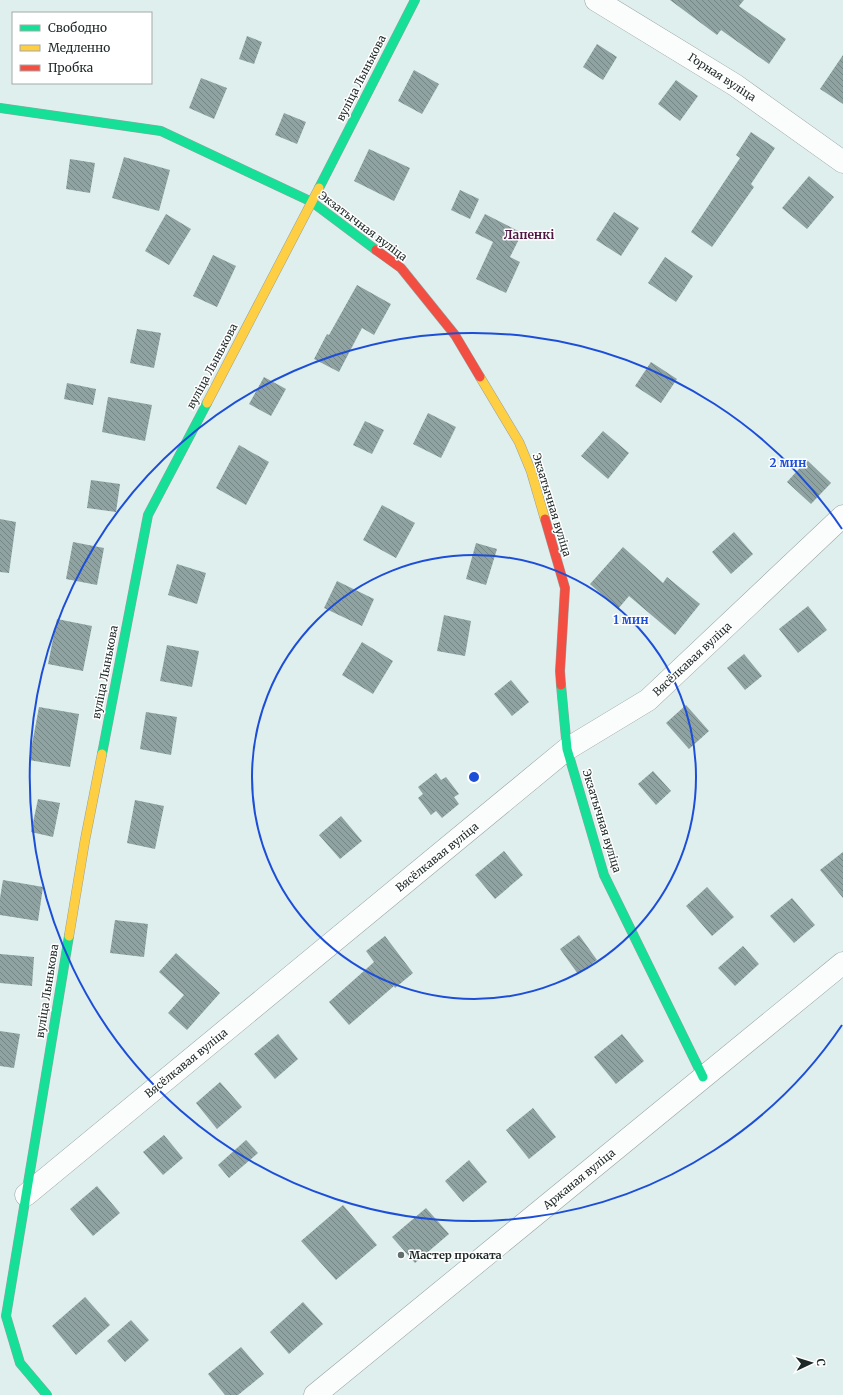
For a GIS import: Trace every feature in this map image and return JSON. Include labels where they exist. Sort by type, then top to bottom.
[{"type":"street","name":"вуліца Лынькова","points":[[47,1395],[20,1363],[6,1316],[85,840],[148,515],[312,202],[415,0]]},
{"type":"street","name":"Горная вуліца","points":[[596,0],[735,84],[843,162]]},
{"type":"street","name":"Экзатычная вуліца","points":[[0,108],[161,131],[312,202],[401,268],[455,335],[519,442],[531,471],[565,588],[560,671],[567,750],[604,875],[703,1077]]},
{"type":"street","name":"Вясёлкавая вуліца","points":[[26,1195],[567,750],[648,700],[843,516]]},
{"type":"street","name":"Аржаная вуліца","points":[[315,1395],[843,963]]},
{"type":"building","points":[[670,0],[744,0],[739,6],[786,39],[769,64],[721,30],[717,35]]},
{"type":"building","points":[[247,36],[262,42],[254,64],[239,59]]},
{"type":"building","points":[[597,44],[617,57],[603,80],[583,67]]},
{"type":"building","points":[[843,55],[843,104],[820,89]]},
{"type":"building","points":[[414,70],[439,84],[422,114],[398,101]]},
{"type":"building","points":[[201,78],[227,88],[214,119],[189,108]]},
{"type":"building","points":[[676,80],[698,96],[680,121],[658,104]]},
{"type":"building","points":[[284,113],[306,122],[297,144],[275,135]]},
{"type":"building","points":[[751,132],[775,148],[751,184],[754,187],[712,247],[691,232],[740,158],[736,155]]},
{"type":"building","points":[[369,149],[410,168],[394,201],[354,181]]},
{"type":"building","points":[[124,157],[170,170],[159,211],[112,198]]},
{"type":"building","points":[[70,159],[95,163],[90,193],[66,189]]},
{"type":"building","points":[[809,176],[834,197],[807,229],[782,208]]},
{"type":"building","points":[[460,190],[479,199],[470,219],[451,210]]},
{"type":"building","points":[[614,212],[639,228],[621,256],[596,240]]},
{"type":"building","points":[[166,214],[191,229],[169,265],[145,251]]},
{"type":"building","points":[[485,214],[522,233],[510,257],[520,262],[506,293],[476,279],[493,242],[475,233]]},
{"type":"building","points":[[213,255],[236,266],[217,307],[193,296]]},
{"type":"building","points":[[665,257],[693,276],[676,302],[648,283]]},
{"type":"building","points":[[357,285],[391,304],[374,335],[362,328],[339,372],[314,359],[327,334],[329,335]]},
{"type":"building","points":[[137,329],[161,333],[154,368],[130,363]]},
{"type":"building","points":[[651,362],[677,379],[661,403],[635,386]]},
{"type":"building","points":[[264,377],[286,389],[271,416],[249,404]]},
{"type":"building","points":[[67,383],[96,389],[93,405],[64,399]]},
{"type":"building","points":[[108,397],[152,405],[145,441],[102,432]]},
{"type":"building","points":[[428,413],[456,427],[441,458],[413,444]]},
{"type":"building","points":[[365,421],[384,430],[372,454],[353,445]]},
{"type":"building","points":[[603,431],[629,453],[608,479],[581,456]]},
{"type":"building","points":[[239,445],[269,462],[246,505],[216,488]]},
{"type":"building","points":[[807,460],[831,483],[811,504],[787,482]]},
{"type":"building","points":[[91,480],[120,484],[116,512],[87,508]]},
{"type":"building","points":[[382,505],[415,523],[396,558],[363,540]]},
{"type":"building","points":[[0,519],[16,522],[9,573],[0,572]]},
{"type":"building","points":[[734,532],[753,554],[731,574],[712,552]]},
{"type":"building","points":[[73,542],[104,548],[97,585],[66,579]]},
{"type":"building","points":[[476,543],[497,549],[486,585],[466,579]]},
{"type":"building","points":[[623,547],[663,583],[667,577],[700,604],[675,635],[629,596],[618,609],[590,584]]},
{"type":"building","points":[[177,564],[206,573],[197,604],[168,595]]},
{"type":"building","points":[[337,581],[374,599],[362,626],[324,608]]},
{"type":"building","points":[[808,606],[827,630],[798,653],[779,629]]},
{"type":"building","points":[[444,615],[471,621],[465,656],[437,651]]},
{"type":"building","points":[[57,619],[92,626],[83,671],[48,664]]},
{"type":"building","points":[[362,642],[393,661],[373,694],[342,675]]},
{"type":"building","points":[[167,645],[199,651],[192,687],[160,681]]},
{"type":"building","points":[[744,654],[762,676],[745,690],[727,668]]},
{"type":"building","points":[[511,680],[529,702],[512,716],[494,694]]},
{"type":"building","points":[[686,705],[709,731],[689,749],[666,723]]},
{"type":"building","points":[[39,707],[79,714],[70,767],[29,760]]},
{"type":"building","points":[[146,712],[177,717],[171,755],[140,749]]},
{"type":"building","points":[[653,771],[671,791],[656,805],[638,784]]},
{"type":"building","points":[[436,773],[441,780],[446,777],[459,794],[454,797],[459,804],[442,818],[436,811],[431,815],[418,798],[423,794],[418,787]]},
{"type":"building","points":[[38,799],[60,803],[53,837],[31,832]]},
{"type":"building","points":[[135,800],[164,806],[155,849],[127,843]]},
{"type":"building","points":[[341,816],[362,841],[340,859],[319,835]]},
{"type":"building","points":[[504,851],[523,875],[495,899],[475,875]]},
{"type":"building","points":[[843,852],[843,898],[820,870]]},
{"type":"building","points":[[3,880],[43,887],[38,921],[0,915],[0,898]]},
{"type":"building","points":[[707,887],[734,917],[712,936],[686,906]]},
{"type":"building","points":[[792,898],[815,925],[794,943],[770,916]]},
{"type":"building","points":[[115,920],[148,924],[144,957],[110,953]]},
{"type":"building","points":[[579,935],[597,960],[578,974],[560,949]]},
{"type":"building","points":[[385,936],[413,973],[395,988],[394,986],[349,1025],[329,1002],[374,962],[366,951]]},
{"type":"building","points":[[743,946],[759,964],[735,986],[718,968]]},
{"type":"building","points":[[176,953],[220,993],[187,1030],[168,1013],[184,995],[159,972]]},
{"type":"building","points":[[0,954],[34,957],[32,986],[0,983]]},
{"type":"building","points":[[0,1031],[20,1034],[14,1068],[0,1066]]},
{"type":"building","points":[[278,1034],[298,1059],[275,1079],[254,1054]]},
{"type":"building","points":[[622,1034],[644,1061],[616,1084],[594,1057]]},
{"type":"building","points":[[220,1082],[242,1107],[217,1129],[196,1103]]},
{"type":"building","points":[[533,1108],[556,1137],[529,1159],[506,1130]]},
{"type":"building","points":[[164,1135],[183,1158],[163,1175],[143,1152]]},
{"type":"building","points":[[246,1140],[258,1153],[229,1178],[218,1165]]},
{"type":"building","points":[[469,1160],[487,1182],[463,1202],[445,1181]]},
{"type":"building","points":[[97,1186],[120,1213],[93,1236],[70,1209]]},
{"type":"building","points":[[343,1205],[377,1245],[336,1280],[301,1241]]},
{"type":"building","points":[[426,1208],[449,1234],[415,1263],[392,1237]]},
{"type":"building","points":[[85,1297],[110,1325],[76,1355],[52,1326]]},
{"type":"building","points":[[303,1302],[323,1324],[289,1354],[270,1332]]},
{"type":"building","points":[[131,1320],[149,1340],[125,1362],[107,1341]]},
{"type":"building","points":[[241,1347],[264,1374],[238,1395],[225,1395],[208,1374]]},
{"type":"traffic: fast","points":[[319,188],[415,0]]},
{"type":"traffic: fast","points":[[0,108],[161,131],[312,202],[376,250]]},
{"type":"traffic: fast","points":[[102,754],[148,515],[207,403]]},
{"type":"traffic: fast","points":[[561,685],[567,749],[604,875],[703,1077]]},
{"type":"traffic: fast","points":[[47,1395],[20,1363],[6,1316],[69,936]]},
{"type":"traffic: slow","points":[[207,403],[319,188]]},
{"type":"traffic: slow","points":[[480,377],[519,442],[531,471],[545,519]]},
{"type":"traffic: slow","points":[[69,936],[85,840],[102,754]]},
{"type":"traffic: jam","points":[[376,250],[401,268],[455,335],[480,377]]},
{"type":"traffic: jam","points":[[545,519],[565,588],[560,671],[561,685]]},
{"type":"place","name":"Мастер проката","points":[[401,1255]]},
{"type":"district","name":"Лапенкі","points":[[529,235]]}]
